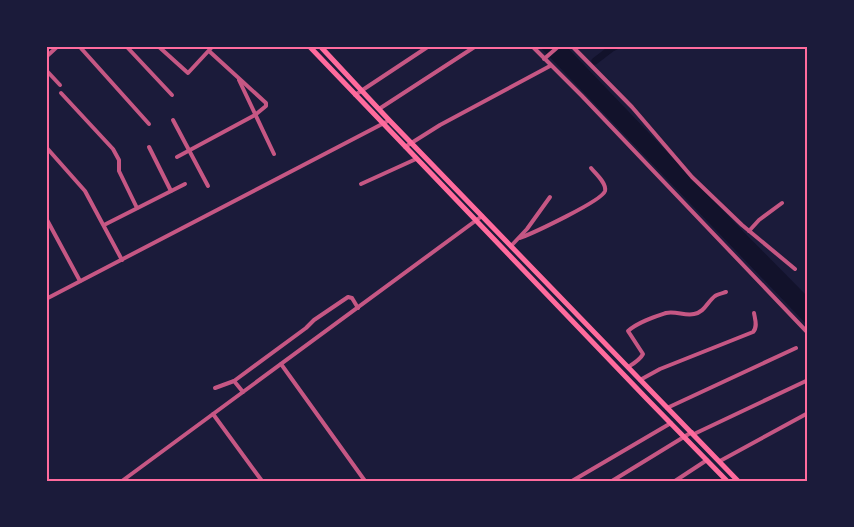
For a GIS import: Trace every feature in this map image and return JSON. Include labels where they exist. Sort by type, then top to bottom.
[{"type":"main road","points":[[309,46],[727,481]]},
{"type":"main road","points":[[320,46],[389,120],[738,481]]},
{"type":"street","points":[[46,57],[58,46]]},
{"type":"street","points":[[79,46],[148,124]]},
{"type":"street","points":[[126,46],[172,95]]},
{"type":"street","points":[[158,46],[188,73],[213,46]]},
{"type":"street","points":[[355,95],[429,46]]},
{"type":"street","points":[[379,109],[476,46]]},
{"type":"street","points":[[532,46],[589,103],[808,333]]},
{"type":"street","points":[[545,58],[559,46]]},
{"type":"street","points":[[572,46],[632,107],[692,177],[749,231],[795,269]]},
{"type":"street","points":[[177,156],[255,115],[267,105],[209,52]]},
{"type":"street","points":[[405,147],[440,125],[550,66]]},
{"type":"street","points":[[46,70],[60,85]]},
{"type":"street","points":[[238,78],[274,154]]},
{"type":"street","points":[[61,93],[114,149],[119,171],[137,208]]},
{"type":"street","points":[[173,120],[208,186]]},
{"type":"street","points":[[46,299],[389,120]]},
{"type":"street","points":[[46,147],[80,184],[122,260]]},
{"type":"street","points":[[149,147],[171,191]]},
{"type":"street","points":[[361,184],[416,159]]},
{"type":"street","points":[[520,238],[578,210],[604,193],[604,184],[591,168]]},
{"type":"street","points":[[104,225],[185,184]]},
{"type":"street","points":[[511,246],[541,212],[550,197]]},
{"type":"street","points":[[749,231],[759,220],[782,203]]},
{"type":"street","points":[[122,481],[482,216]]},
{"type":"street","points":[[46,218],[80,282]]},
{"type":"street","points":[[628,367],[642,357],[643,354],[628,331],[630,329],[670,312],[682,315],[700,312],[715,296],[726,292]]},
{"type":"street","points":[[215,388],[234,380],[348,297],[352,298],[358,308]]},
{"type":"street","points":[[640,380],[660,369],[753,332],[756,330],[754,313]]},
{"type":"street","points":[[667,408],[796,348]]},
{"type":"street","points":[[281,364],[365,481]]},
{"type":"street","points":[[234,380],[243,392]]},
{"type":"street","points":[[612,481],[684,437],[808,380]]},
{"type":"street","points":[[720,461],[808,413]]},
{"type":"street","points":[[213,414],[262,481]]},
{"type":"street","points":[[572,481],[671,423]]},
{"type":"street","points":[[675,481],[707,460]]},
{"type":"shaded area","points":[[539,46],[566,46],[808,297],[808,326]]},
{"type":"waterway","points":[[595,61],[616,46]]}]
